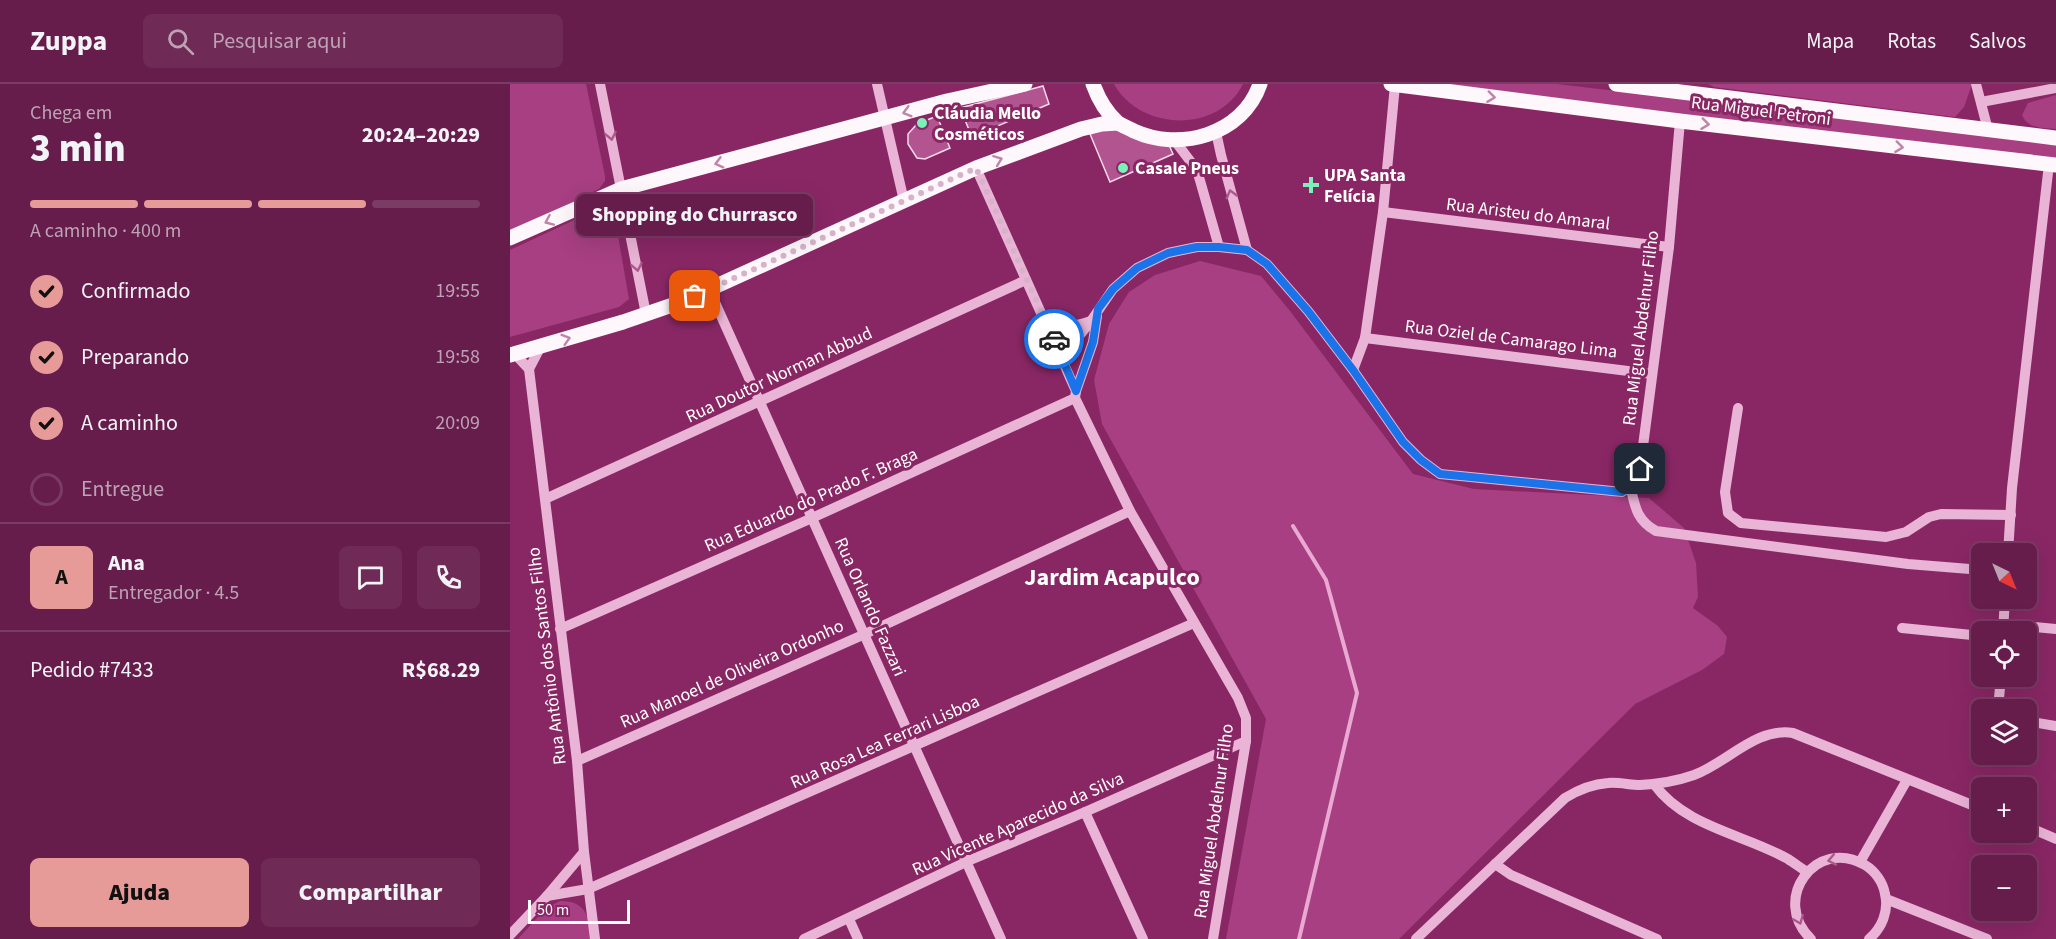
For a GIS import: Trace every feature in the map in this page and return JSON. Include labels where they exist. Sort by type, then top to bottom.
[{"type":"main road","points":[[510,238],[621,189],[947,101],[1025,84]]},
{"type":"main road","points":[[1093,84],[1098,98],[1118,123],[1144,136],[1175,141],[1196,139],[1216,132],[1236,118],[1262,85]]},
{"type":"main road","name":"Rua Miguel Petroni","points":[[1393,84],[2053,165]]},
{"type":"main road","name":"Rua Miguel Petroni","points":[[1616,84],[1690,88],[2056,138]]},
{"type":"main road","points":[[513,354],[681,302],[976,168],[1082,129],[1118,123]]},
{"type":"street","points":[[600,84],[646,314]]},
{"type":"street","points":[[877,84],[904,201]]},
{"type":"street","points":[[1353,370],[1365,338],[1383,213],[1393,84]]},
{"type":"street","points":[[1976,84],[1988,130]]},
{"type":"street","points":[[1981,102],[2056,88]]},
{"type":"street","name":"Rua Miguel Abdelnur Filho","points":[[1630,485],[1635,482],[1640,469],[1669,247],[1680,121]]},
{"type":"street","points":[[1216,132],[1247,250]]},
{"type":"street","points":[[1175,141],[1197,170],[1219,247]]},
{"type":"street","points":[[2009,543],[2053,165]]},
{"type":"street","name":"Rua Miguel Abdelnur Filho","points":[[976,168],[1130,511],[1238,698],[1246,718],[1246,741],[1213,939]]},
{"type":"street","name":"Rua Aristeu do Amaral","points":[[1383,213],[1669,247]]},
{"type":"street","points":[[1062,357],[1113,289],[1137,268],[1168,253],[1197,247],[1247,250],[1267,264],[1285,282],[1353,370],[1403,442],[1421,460],[1440,474],[1622,492],[1630,485],[1641,520],[1646,526],[1656,531],[1908,564],[1971,569]]},
{"type":"street","name":"Rua Doutor Norman Abbud","points":[[545,499],[1026,280]]},
{"type":"street","name":"Rua Orlando Fazzari","points":[[709,289],[968,861],[1001,939]]},
{"type":"street","points":[[1076,394],[1093,342],[1098,309]]},
{"type":"street","points":[[1042,314],[1058,325],[1080,325],[1091,321]]},
{"type":"street","name":"Rua Oziel de Camarago Lima","points":[[1365,338],[1652,374]]},
{"type":"street","points":[[513,354],[529,369],[541,346]]},
{"type":"street","name":"Rua Antônio dos Santos Filho","points":[[529,369],[577,761],[584,852],[595,939]]},
{"type":"street","name":"Rua Eduardo do Prado F. Braga","points":[[560,629],[812,518],[1076,394]]},
{"type":"street","points":[[1737,408],[1725,492],[1728,513],[1741,523],[1886,537],[1906,532],[1929,517],[1941,514],[2011,515]]},
{"type":"street","name":"Rua Manoel de Oliveira Ordonho","points":[[577,761],[865,634],[1130,511]]},
{"type":"street","name":"Rua Rosa Lea Ferrari Lisboa","points":[[547,896],[588,889],[1194,624]]},
{"type":"street","points":[[1902,628],[1971,635]]},
{"type":"street","points":[[2037,629],[2056,629]]},
{"type":"street","points":[[2037,723],[2056,726]]},
{"type":"street","points":[[1416,939],[1565,798],[1596,785],[1654,784],[1685,778],[1722,762],[1757,739],[1777,732],[1793,734],[1971,805]]},
{"type":"street","name":"Rua Vicente Aparecido da Silva","points":[[804,939],[968,861],[1246,741]]},
{"type":"street","points":[[1860,862],[1907,780]]},
{"type":"street","points":[[1654,784],[1667,800],[1684,813],[1787,859],[1807,872]]},
{"type":"street","points":[[1085,812],[1143,939]]},
{"type":"street","points":[[2037,831],[2056,839]]},
{"type":"street","points":[[510,935],[584,852]]},
{"type":"street","points":[[1812,939],[1800,926],[1795,908],[1797,889],[1807,872],[1822,861],[1832,858],[1860,862],[1881,881],[1886,899],[1884,918],[1880,927],[1869,939]]},
{"type":"street","points":[[1495,864],[1511,875],[1657,939]]},
{"type":"street","points":[[1886,899],[1987,939]]},
{"type":"street","points":[[849,919],[858,939]]},
{"type":"shaded area","points":[[510,84],[586,84],[605,181],[599,189],[510,233]]},
{"type":"shaded area","points":[[1114,84],[1243,84],[1231,100],[1216,112],[1198,118],[1179,120],[1160,118],[1142,111],[1126,100]]},
{"type":"shaded area","points":[[1447,84],[1557,84],[2056,143],[2056,161]]},
{"type":"shaded area","points":[[1708,84],[1971,84],[1971,87],[1964,107],[1955,117],[1714,87]]},
{"type":"shaded area","points":[[2056,95],[2056,129],[2036,127],[2025,120],[2022,115],[2028,103]]},
{"type":"shaded area","points":[[600,208],[614,213],[629,299],[619,307],[510,337],[510,250]]},
{"type":"shaded area","points":[[1200,261],[1261,276],[1413,474],[1474,489],[1649,498],[1684,528],[1696,563],[1698,597],[1693,608],[1718,626],[1727,637],[1724,654],[1702,670],[1635,704],[1399,939],[1226,939],[1266,719],[1102,424],[1094,380],[1109,324],[1129,292],[1155,275]]},
{"type":"shaded area","points":[[560,901],[581,907],[587,917],[593,939],[518,939],[545,909]]},
{"type":"building","points":[[1043,86],[1049,104],[972,137],[960,108]]},
{"type":"building","points":[[937,116],[950,148],[925,159],[917,158],[908,144],[908,134],[917,124]]},
{"type":"building","name":"Casale Pneus","points":[[1108,127],[1169,145],[1173,154],[1110,182],[1090,134]]},
{"type":"waterway","points":[[1293,526],[1326,580],[1357,693],[1299,939]]},
{"type":"way so far","points":[[695,296],[976,168],[1054,339]]},
{"type":"place","name":"Cláudia Mello Cosméticos","points":[[922,123]]},
{"type":"place","name":"Casale Pneus","points":[[1123,168]]},
{"type":"place","name":"UPA Santa Felícia","points":[[1311,185]]},
{"type":"place","name":"Shopping do Churrasco","points":[[695,296]]},
{"type":"district","name":"Jardim Acapulco","points":[[1112,577]]},
{"type":"route","points":[[1054,339],[1076,391],[1093,342],[1098,309],[1113,289],[1137,268],[1168,253],[1197,247],[1247,250],[1267,264],[1285,282],[1353,370],[1403,442],[1421,460],[1440,474],[1622,492],[1635,482],[1640,469]]}]
